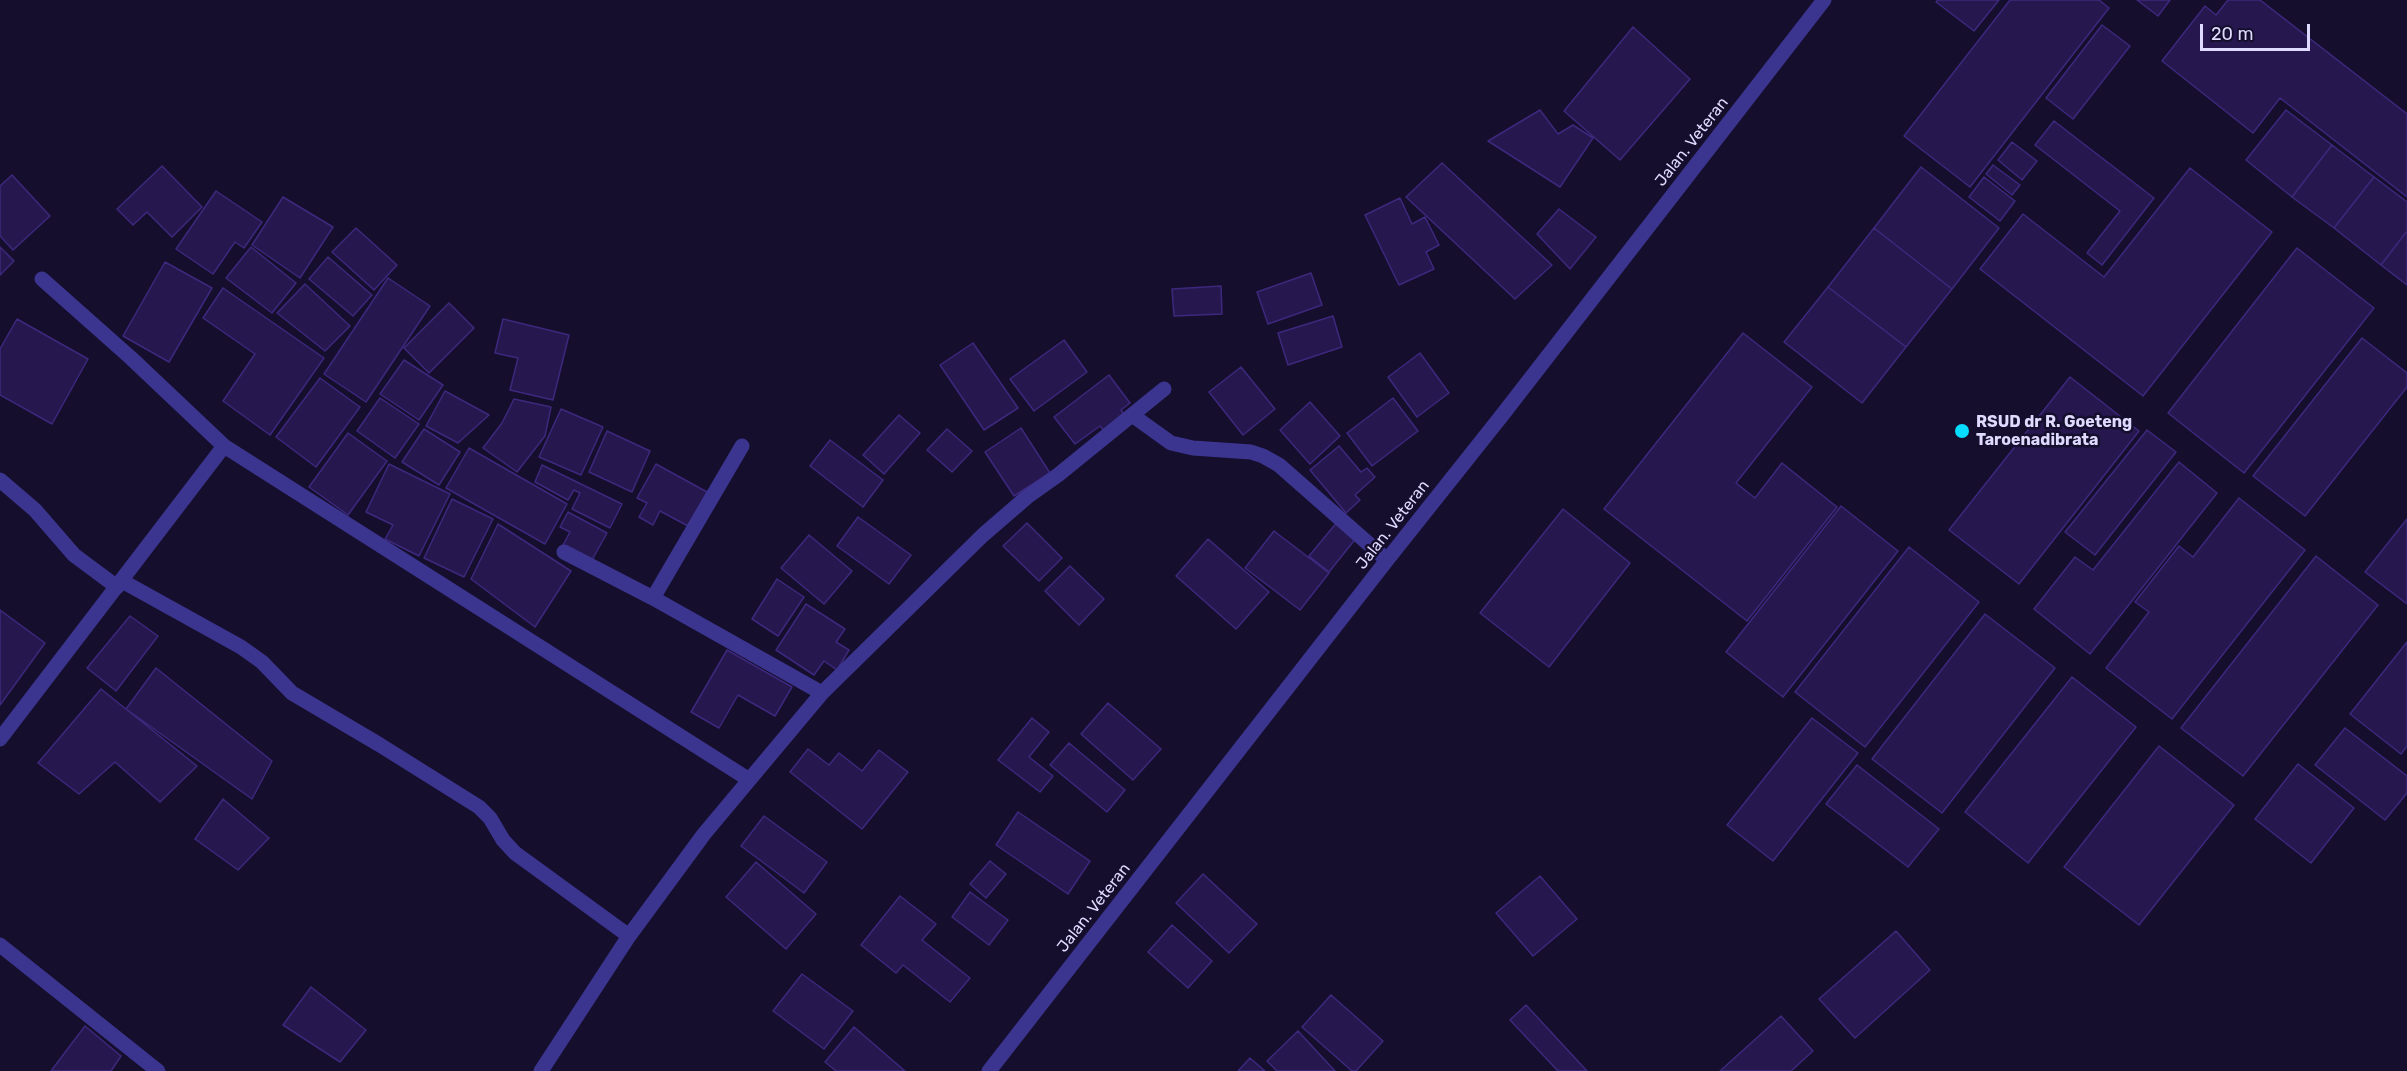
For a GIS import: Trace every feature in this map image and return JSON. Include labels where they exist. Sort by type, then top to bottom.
[{"type":"street","name":"Jalan. Veteran","points":[[989,1071],[1824,0]]},
{"type":"street","points":[[42,279],[131,358],[224,446],[748,779]]},
{"type":"street","points":[[541,1071],[629,936],[704,834],[822,693],[983,535],[1027,497],[1058,475],[1164,389]]},
{"type":"street","points":[[1132,415],[1171,442],[1193,448],[1251,452],[1279,465],[1387,560]]},
{"type":"street","points":[[0,739],[224,446]]},
{"type":"street","points":[[653,598],[742,446]]},
{"type":"street","points":[[0,480],[35,510],[74,555],[119,584],[241,647],[262,662],[292,693],[478,807],[490,818],[503,840],[515,853],[629,936]]},
{"type":"street","points":[[564,552],[653,598],[822,693]]},
{"type":"street","points":[[0,945],[158,1071]]},
{"type":"building","points":[[1938,0],[1999,0],[1974,31],[1936,2]]},
{"type":"building","points":[[2010,0],[2099,0],[2109,8],[1970,187],[1904,136]]},
{"type":"building","points":[[2137,0],[2170,0],[2158,16]]},
{"type":"building","points":[[2228,0],[2260,0],[2407,114],[2407,197],[2280,98],[2253,133],[2162,61],[2205,6],[2216,15]]},
{"type":"building","points":[[2102,25],[2130,46],[2073,119],[2046,98]]},
{"type":"building","points":[[1633,27],[1690,79],[1620,160],[1564,111]]},
{"type":"building","points":[[1540,110],[1558,134],[1573,125],[1593,138],[1560,187],[1488,141]]},
{"type":"building","points":[[2286,110],[2332,145],[2292,197],[2246,160]]},
{"type":"building","points":[[2054,121],[2154,198],[2102,265],[2087,253],[2120,211],[2035,145]]},
{"type":"building","points":[[2012,142],[2037,161],[2022,180],[1998,160]]},
{"type":"building","points":[[2332,145],[2374,177],[2334,228],[2292,197]]},
{"type":"building","points":[[1442,163],[1552,265],[1515,299],[1406,197]]},
{"type":"building","points":[[1993,165],[2020,185],[2012,195],[1986,174]]},
{"type":"building","points":[[162,166],[202,207],[172,237],[147,212],[133,225],[117,209]]},
{"type":"building","points":[[1921,167],[1999,228],[1952,289],[1874,228]]},
{"type":"building","points":[[2190,168],[2272,232],[2143,396],[1980,269],[2023,214],[2104,277]]},
{"type":"building","points":[[12,175],[50,216],[13,250],[0,236],[0,186]]},
{"type":"building","points":[[1984,177],[2015,201],[2000,221],[1969,197]]},
{"type":"building","points":[[2374,177],[2407,202],[2407,231],[2381,265],[2334,228]]},
{"type":"building","points":[[216,191],[262,222],[244,248],[235,242],[213,274],[176,249]]},
{"type":"building","points":[[283,197],[333,227],[300,278],[252,245]]},
{"type":"building","points":[[1400,198],[1412,224],[1425,217],[1439,245],[1426,252],[1434,269],[1399,285],[1365,215]]},
{"type":"building","points":[[1559,209],[1596,237],[1570,269],[1537,234]]},
{"type":"building","points":[[356,228],[397,265],[374,290],[332,252]]},
{"type":"building","points":[[1874,228],[1952,289],[1906,347],[1828,287]]},
{"type":"building","points":[[2407,231],[2407,285],[2381,265]]},
{"type":"building","points":[[0,247],[14,261],[0,275]]},
{"type":"building","points":[[251,247],[296,283],[272,313],[226,278]]},
{"type":"building","points":[[2297,248],[2374,308],[2244,473],[2168,413]]},
{"type":"building","points":[[328,257],[372,295],[353,316],[309,279]]},
{"type":"building","points":[[165,262],[212,288],[169,362],[123,336]]},
{"type":"building","points":[[1311,273],[1322,305],[1268,324],[1257,292]]},
{"type":"building","points":[[388,278],[430,306],[366,402],[324,374]]},
{"type":"building","points":[[305,284],[350,326],[325,351],[277,313]]},
{"type":"building","points":[[1221,286],[1222,314],[1174,316],[1172,289]]},
{"type":"building","points":[[1828,287],[1906,347],[1862,403],[1784,342]]},
{"type":"building","points":[[223,288],[324,358],[270,435],[223,401],[255,354],[203,318]]},
{"type":"building","points":[[449,303],[474,328],[429,373],[404,348]]},
{"type":"building","points":[[1333,316],[1342,347],[1288,365],[1278,333]]},
{"type":"building","points":[[17,319],[88,359],[52,424],[0,395],[0,349]]},
{"type":"building","points":[[503,319],[569,335],[553,400],[510,390],[518,358],[495,353]]},
{"type":"building","points":[[1743,333],[1812,387],[1736,483],[1755,498],[1782,463],[1837,507],[1747,621],[1604,509]]},
{"type":"building","points":[[2362,338],[2407,373],[2407,387],[2305,516],[2253,476]]},
{"type":"building","points":[[1064,340],[1087,372],[1034,411],[1010,379]]},
{"type":"building","points":[[973,343],[1018,408],[984,430],[940,365]]},
{"type":"building","points":[[1420,353],[1449,393],[1417,417],[1388,377]]},
{"type":"building","points":[[404,360],[443,385],[419,420],[380,394]]},
{"type":"building","points":[[1241,367],[1275,409],[1243,435],[1209,392]]},
{"type":"building","points":[[1109,375],[1130,403],[1121,410],[1126,417],[1105,432],[1100,426],[1075,444],[1054,417]]},
{"type":"building","points":[[2070,377],[2139,431],[2019,584],[1949,530]]},
{"type":"building","points":[[320,378],[360,407],[316,467],[276,437]]},
{"type":"building","points":[[445,391],[489,415],[458,443],[426,426]]},
{"type":"building","points":[[380,398],[419,424],[395,458],[357,431]]},
{"type":"building","points":[[1393,398],[1418,431],[1372,466],[1347,433]]},
{"type":"building","points":[[514,399],[551,407],[545,436],[517,472],[483,448],[502,423]]},
{"type":"building","points":[[1310,402],[1340,436],[1310,464],[1280,430]]},
{"type":"building","points":[[561,409],[603,427],[581,475],[539,457]]},
{"type":"building","points":[[899,415],[920,433],[884,474],[863,455]]},
{"type":"building","points":[[1021,428],[1050,473],[1014,496],[985,452]]},
{"type":"building","points":[[424,429],[460,452],[439,485],[402,462]]},
{"type":"building","points":[[947,429],[972,451],[952,472],[927,450]]},
{"type":"building","points":[[2147,430],[2176,452],[2095,555],[2065,532]]},
{"type":"building","points":[[607,431],[650,451],[632,492],[589,472]]},
{"type":"building","points":[[348,433],[387,461],[348,515],[309,487]]},
{"type":"building","points":[[830,440],[883,480],[863,507],[810,466]]},
{"type":"building","points":[[1339,446],[1361,472],[1367,468],[1375,477],[1355,495],[1360,500],[1346,513],[1310,470]]},
{"type":"building","points":[[469,448],[567,504],[545,544],[446,488]]},
{"type":"building","points":[[2179,462],[2217,493],[2090,654],[2034,609],[2075,557],[2093,570]]},
{"type":"building","points":[[389,464],[450,494],[419,556],[385,539],[393,525],[366,512]]},
{"type":"building","points":[[656,464],[707,492],[688,526],[660,511],[653,525],[639,517],[647,503],[637,498]]},
{"type":"building","points":[[542,465],[622,504],[610,528],[572,509],[580,493],[574,490],[568,500],[535,482]]},
{"type":"building","points":[[2239,498],[2305,550],[2172,719],[2106,668],[2149,612],[2135,602],[2179,546],[2193,557]]},
{"type":"building","points":[[452,499],[493,519],[464,577],[424,558]]},
{"type":"building","points":[[1841,506],[1898,551],[1783,697],[1726,652]]},
{"type":"building","points":[[1563,509],[1630,563],[1549,667],[1480,613]]},
{"type":"building","points":[[568,512],[607,533],[592,560],[563,545],[570,532],[560,527]]},
{"type":"building","points":[[858,517],[911,555],[889,584],[837,546]]},
{"type":"building","points":[[2407,519],[2407,604],[2365,572]]},
{"type":"building","points":[[1338,521],[1357,537],[1329,572],[1309,556]]},
{"type":"building","points":[[1027,523],[1062,558],[1039,581],[1003,546]]},
{"type":"building","points":[[498,524],[571,571],[535,627],[471,579]]},
{"type":"building","points":[[1274,531],[1329,573],[1300,610],[1245,568]]},
{"type":"building","points":[[809,535],[852,571],[824,604],[781,568]]},
{"type":"building","points":[[1208,539],[1269,592],[1236,629],[1176,576]]},
{"type":"building","points":[[1909,547],[1979,602],[1865,747],[1795,692]]},
{"type":"building","points":[[2316,556],[2378,605],[2243,776],[2181,728]]},
{"type":"building","points":[[1070,566],[1104,599],[1079,625],[1045,591]]},
{"type":"building","points":[[777,579],[804,597],[778,636],[752,619]]},
{"type":"building","points":[[806,604],[845,629],[836,642],[849,650],[837,670],[824,661],[814,675],[776,650]]},
{"type":"building","points":[[0,610],[45,643],[0,705]]},
{"type":"building","points":[[1985,614],[2055,668],[1942,813],[1872,759]]},
{"type":"building","points":[[130,616],[158,636],[116,691],[87,668]]},
{"type":"building","points":[[2407,642],[2407,746],[2401,754],[2350,714]]},
{"type":"building","points":[[727,650],[792,687],[775,716],[738,695],[719,728],[691,712]]},
{"type":"building","points":[[156,668],[272,761],[252,799],[126,709]]},
{"type":"building","points":[[2072,677],[2136,727],[2028,863],[1965,812]]},
{"type":"building","points":[[101,689],[197,766],[160,802],[115,762],[79,794],[38,763]]},
{"type":"building","points":[[1108,703],[1161,749],[1133,780],[1081,734]]},
{"type":"building","points":[[1032,718],[1049,732],[1029,757],[1053,776],[1040,792],[998,760]]},
{"type":"building","points":[[1812,718],[1858,753],[1773,861],[1727,825]]},
{"type":"building","points":[[2345,728],[2407,776],[2407,793],[2385,820],[2315,765]]},
{"type":"building","points":[[1069,743],[1125,790],[1107,812],[1050,765]]},
{"type":"building","points":[[2159,746],[2234,805],[2139,925],[2064,867]]},
{"type":"building","points":[[808,749],[829,765],[839,753],[862,771],[879,750],[908,772],[862,829],[790,772]]},
{"type":"building","points":[[2298,764],[2354,808],[2311,863],[2255,819]]},
{"type":"building","points":[[1857,765],[1939,829],[1908,867],[1826,804]]},
{"type":"building","points":[[223,799],[269,838],[238,870],[195,839]]},
{"type":"building","points":[[1018,812],[1090,861],[1068,894],[996,845]]},
{"type":"building","points":[[764,816],[827,862],[804,893],[741,846]]},
{"type":"building","points":[[990,861],[1006,874],[986,898],[970,884]]},
{"type":"building","points":[[756,862],[816,914],[786,949],[726,897]]},
{"type":"building","points":[[1203,874],[1257,924],[1229,953],[1176,903]]},
{"type":"building","points":[[1540,876],[1577,919],[1533,956],[1496,913]]},
{"type":"building","points":[[970,892],[1008,920],[989,945],[952,917]]},
{"type":"building","points":[[900,896],[936,924],[922,940],[970,978],[950,1002],[903,965],[896,973],[861,945]]},
{"type":"building","points":[[1172,925],[1212,961],[1188,988],[1148,952]]},
{"type":"building","points":[[1896,931],[1930,970],[1855,1038],[1819,999]]},
{"type":"building","points":[[802,974],[853,1011],[824,1049],[773,1011]]},
{"type":"building","points":[[311,987],[366,1030],[340,1062],[283,1025]]},
{"type":"building","points":[[1331,995],[1383,1041],[1356,1071],[1352,1071],[1302,1027]]},
{"type":"building","points":[[1526,1005],[1587,1071],[1558,1071],[1510,1020]]},
{"type":"building","points":[[1781,1016],[1813,1051],[1791,1071],[1720,1071]]},
{"type":"building","points":[[85,1026],[121,1056],[111,1071],[51,1071]]},
{"type":"building","points":[[854,1027],[905,1071],[836,1071],[825,1062]]},
{"type":"building","points":[[1298,1031],[1335,1071],[1277,1071],[1267,1061]]},
{"type":"building","points":[[1250,1058],[1265,1071],[1238,1071]]},
{"type":"place","name":"RSUD dr R. Goeteng Taroenadibrata","points":[[1962,431]]}]
